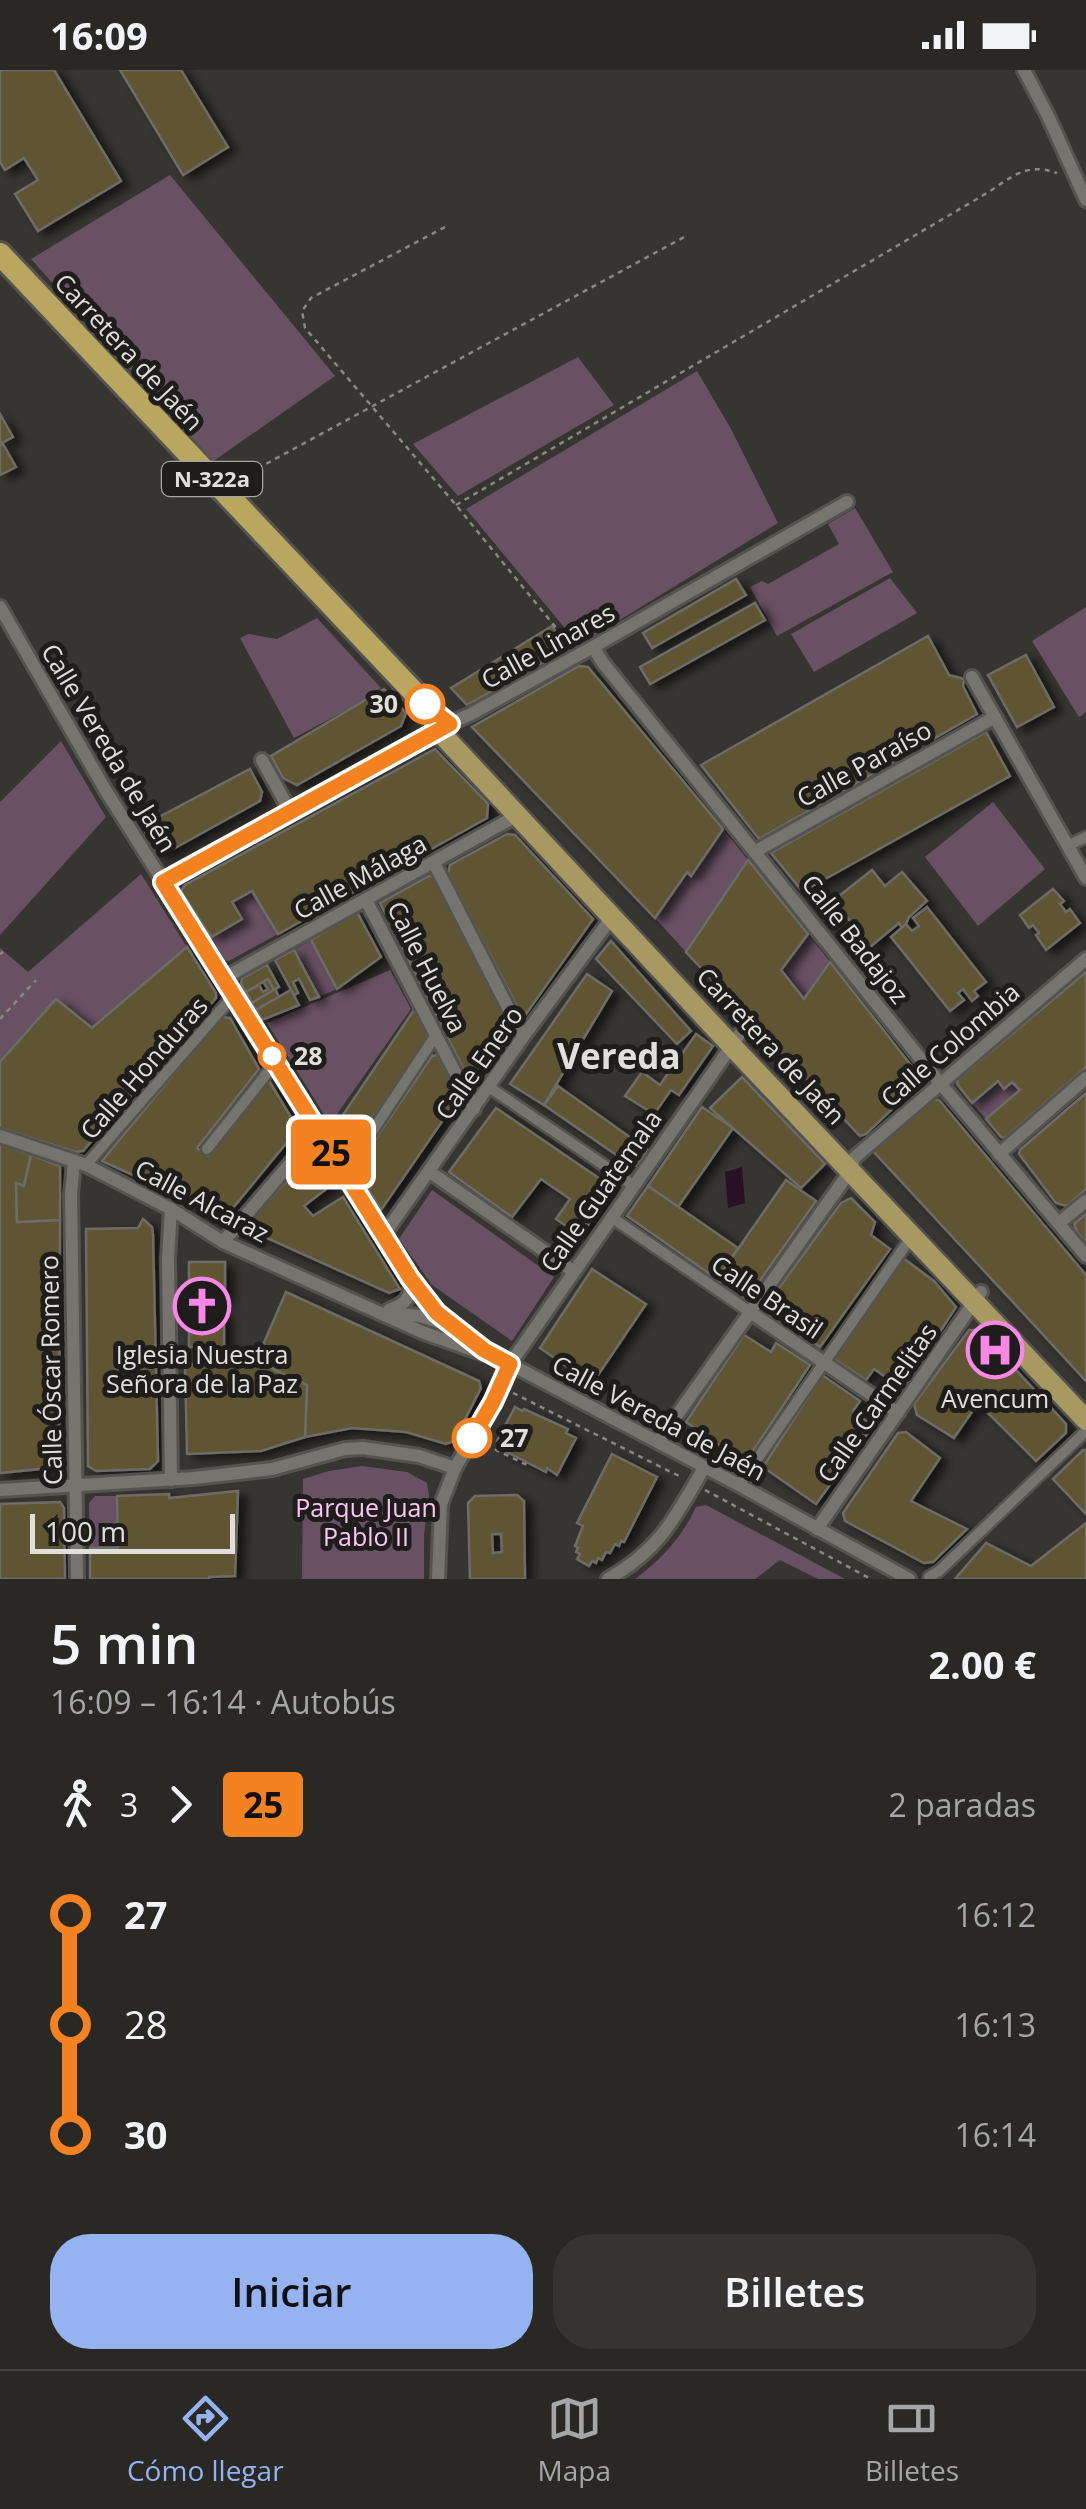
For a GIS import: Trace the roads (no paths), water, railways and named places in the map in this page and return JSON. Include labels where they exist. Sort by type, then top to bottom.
[{"type":"highway","name":"Carretera de Jaén","points":[[0,254],[425,704]]},
{"type":"main road","name":"Carretera de Jaén","points":[[425,704],[518,815],[735,1040]]},
{"type":"main road","name":"Carretera de Jaén","points":[[444,727],[1085,1416]]},
{"type":"main road","name":"Carretera de Jaén","points":[[852,1164],[912,1236],[978,1298]]},
{"type":"street","points":[[1024,70],[1086,200]]},
{"type":"street","name":"Calle Linares","points":[[163,882],[593,647],[848,502]]},
{"type":"street","name":"Calle Vereda de Jaén","points":[[0,607],[106,791],[383,1236],[437,1313],[484,1350],[909,1579]]},
{"type":"street","name":"Calle Badajoz","points":[[593,647],[940,1083],[1086,1256]]},
{"type":"street","points":[[972,676],[1086,878]]},
{"type":"street","name":"Calle Paraíso","points":[[756,851],[995,716]]},
{"type":"street","points":[[262,760],[290,811]]},
{"type":"street","name":"Calle Málaga","points":[[224,978],[518,815]]},
{"type":"street","points":[[1067,846],[1086,838]]},
{"type":"street","points":[[434,862],[523,1038]]},
{"type":"street","name":"Calle Huelva","points":[[366,900],[474,1109]]},
{"type":"street","name":"Calle Enero","points":[[383,1236],[612,916]]},
{"type":"street","name":"Calle Colombia","points":[[658,1442],[852,1164],[1086,959]]},
{"type":"street","name":"Calle Honduras","points":[[80,1163],[233,996]]},
{"type":"street","points":[[344,1174],[436,1035]]},
{"type":"street","name":"Calle Guatemala","points":[[438,1579],[441,1504],[455,1468],[510,1364],[735,1040]]},
{"type":"street","points":[[207,1149],[276,1062]]},
{"type":"street","points":[[999,1154],[1086,1078]]},
{"type":"street","points":[[489,1087],[634,1185]]},
{"type":"street","points":[[223,1242],[318,1131]]},
{"type":"street","name":"Calle Alcaraz","points":[[0,1136],[80,1163],[171,1209],[223,1242],[422,1332],[510,1364]]},
{"type":"street","name":"Calle Óscar Romero","points":[[76,1579],[71,1195],[80,1163]]},
{"type":"street","points":[[430,1172],[573,1271]]},
{"type":"street","points":[[1059,1224],[1086,1201]]},
{"type":"street","points":[[171,1209],[171,1480]]},
{"type":"street","name":"Calle Brasil","points":[[611,1217],[898,1414]]},
{"type":"street","points":[[739,1485],[912,1236]]},
{"type":"street","points":[[382,1312],[406,1300],[412,1290],[410,1278]]},
{"type":"street","name":"Calle Carmelitas","points":[[817,1529],[978,1298]]},
{"type":"street","name":"Calle Alcaraz","points":[[382,1312],[420,1316],[455,1327]]},
{"type":"street","points":[[929,1577],[948,1563],[1085,1416]]},
{"type":"street","points":[[0,1490],[171,1480],[272,1468],[363,1448],[419,1456],[455,1468]]},
{"type":"street","points":[[608,1579],[655,1544],[681,1510],[704,1468]]},
{"type":"place","name":"30","points":[[425,704]]},
{"type":"place","name":"28","points":[[272,1056]]},
{"type":"place","name":"Iglesia Nuestra Señora de la Paz","points":[[202,1306]]},
{"type":"place","name":"Avencum","points":[[995,1350]]},
{"type":"place","name":"27","points":[[472,1438]]},
{"type":"district","name":"Vereda","points":[[619,1057]]},
{"type":"park label","name":"Parque Juan Pablo II","points":[[366,1522]]}]
